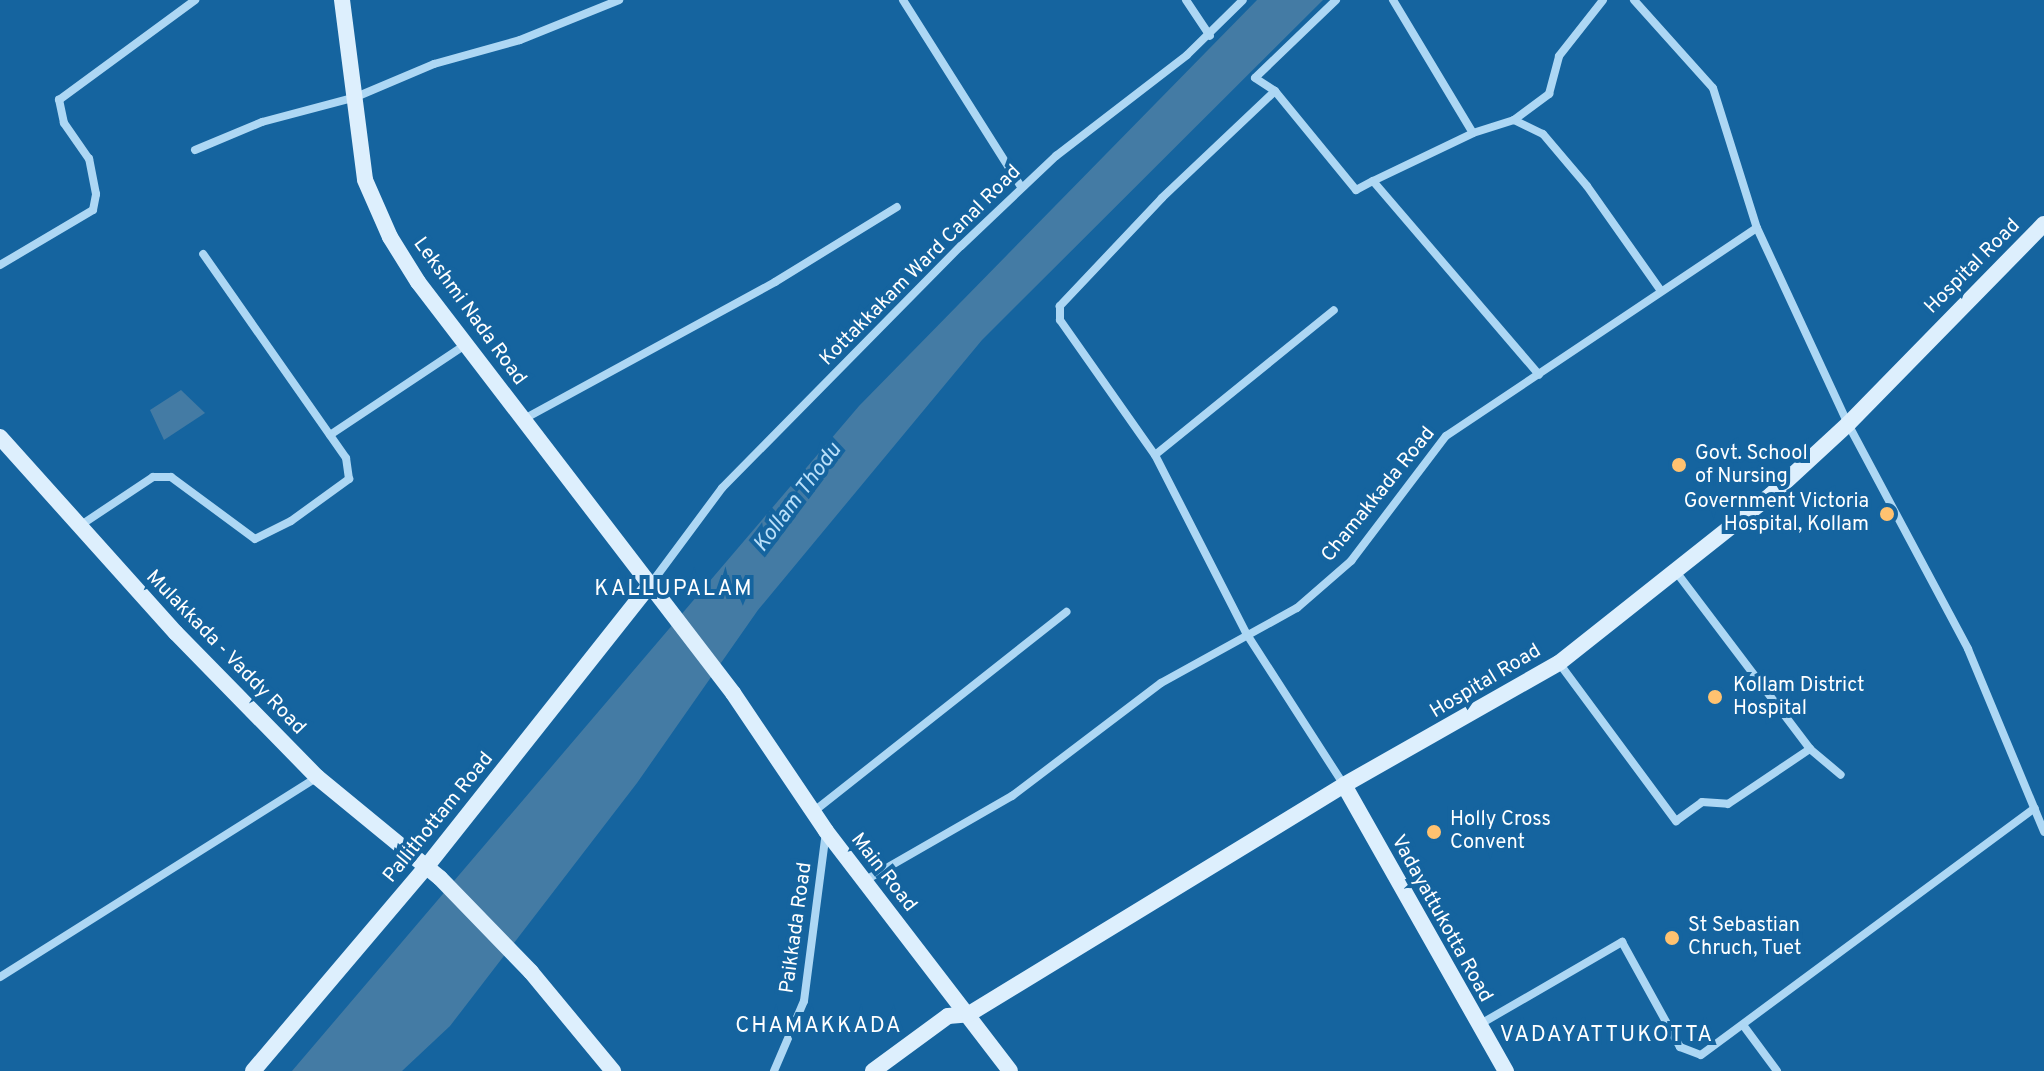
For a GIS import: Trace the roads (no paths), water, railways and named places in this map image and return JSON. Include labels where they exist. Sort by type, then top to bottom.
[{"type":"main road","name":"Lekshmi Nada Road","points":[[342,0],[365,180],[390,237],[466,344],[733,693]]},
{"type":"main road","name":"Hospital Road","points":[[873,1071],[948,1016],[969,1014],[1344,785],[1559,663],[1677,573],[1848,424],[2044,224]]},
{"type":"main road","name":"Mulakkada - Vaddy Road","points":[[0,437],[77,528],[317,777],[434,872],[531,972],[613,1071]]},
{"type":"main road","name":"Pallithottam Road","points":[[253,1071],[434,872],[650,585]]},
{"type":"main road","name":"Main Road","points":[[733,693],[826,831],[1010,1071]]},
{"type":"main road","name":"Vadayattukotta Road","points":[[1344,785],[1477,1026],[1506,1071]]},
{"type":"street","points":[[0,265],[93,210],[96,194],[89,159],[64,123],[59,100],[195,0]]},
{"type":"street","points":[[195,150],[262,122],[356,97],[619,0]]},
{"type":"street","points":[[903,0],[1022,188]]},
{"type":"street","points":[[1186,0],[1210,36]]},
{"type":"street","name":"Kottakkakam Ward Canal Road","points":[[650,585],[722,488],[1022,188],[1210,36],[1243,0]]},
{"type":"street","points":[[1336,0],[1255,78],[1275,91],[1356,190],[1473,133],[1514,120],[1549,94],[1559,56],[1603,0]]},
{"type":"street","points":[[1393,0],[1473,133]]},
{"type":"street","points":[[1634,0],[1713,88],[1757,228],[1848,424],[1968,649],[2043,827]]},
{"type":"street","points":[[1275,91],[1162,198],[1060,306],[1060,320],[1155,455],[1246,633],[1344,785]]},
{"type":"street","points":[[1514,120],[1552,144],[1661,291]]},
{"type":"street","points":[[1373,181],[1539,375]]},
{"type":"street","points":[[524,419],[775,282],[897,207]]},
{"type":"street","name":"Chamakkada Road","points":[[864,881],[1012,796],[1161,683],[1246,633],[1297,608],[1351,561],[1446,436],[1757,228]]},
{"type":"street","points":[[77,528],[153,477],[171,477],[248,537],[262,537],[349,479],[346,458],[203,254]]},
{"type":"street","points":[[1155,455],[1334,310]]},
{"type":"street","points":[[330,435],[466,344]]},
{"type":"street","points":[[1677,573],[1810,749],[1841,775]]},
{"type":"street","points":[[813,812],[1066,612]]},
{"type":"street","points":[[1559,663],[1676,821],[1702,802],[1728,804],[1810,749]]},
{"type":"street","points":[[0,977],[317,777]]},
{"type":"street","points":[[1477,1026],[1622,942],[1680,1047],[1689,1053],[1701,1055],[2035,808]]},
{"type":"street","name":"Paikkada Road","points":[[776,1070],[804,1001],[826,831]]},
{"type":"street","points":[[1743,1025],[1777,1071]]},
{"type":"water","name":"Kollam Thodu","points":[[1257,0],[1323,0],[982,340],[758,610],[637,783],[450,1026],[402,1071],[292,1071],[859,406]]},
{"type":"water","points":[[181,390],[205,413],[164,440],[150,410]]},
{"type":"place","name":"Govt. School of Nursing","points":[[1679,465]]},
{"type":"place","name":"Government Victoria Hospital, Kollam","points":[[1887,514]]},
{"type":"place","name":"Kollam District Hospital","points":[[1715,697]]},
{"type":"place","name":"Holly Cross Convent","points":[[1434,832]]},
{"type":"place","name":"St Sebastian Chruch, Tuet","points":[[1672,938]]},
{"type":"district","name":"KALLUPALAM","points":[[674,590]]},
{"type":"district","name":"CHAMAKKADA","points":[[819,1027]]},
{"type":"district","name":"VADAYATTUKOTTA","points":[[1607,1036]]}]
